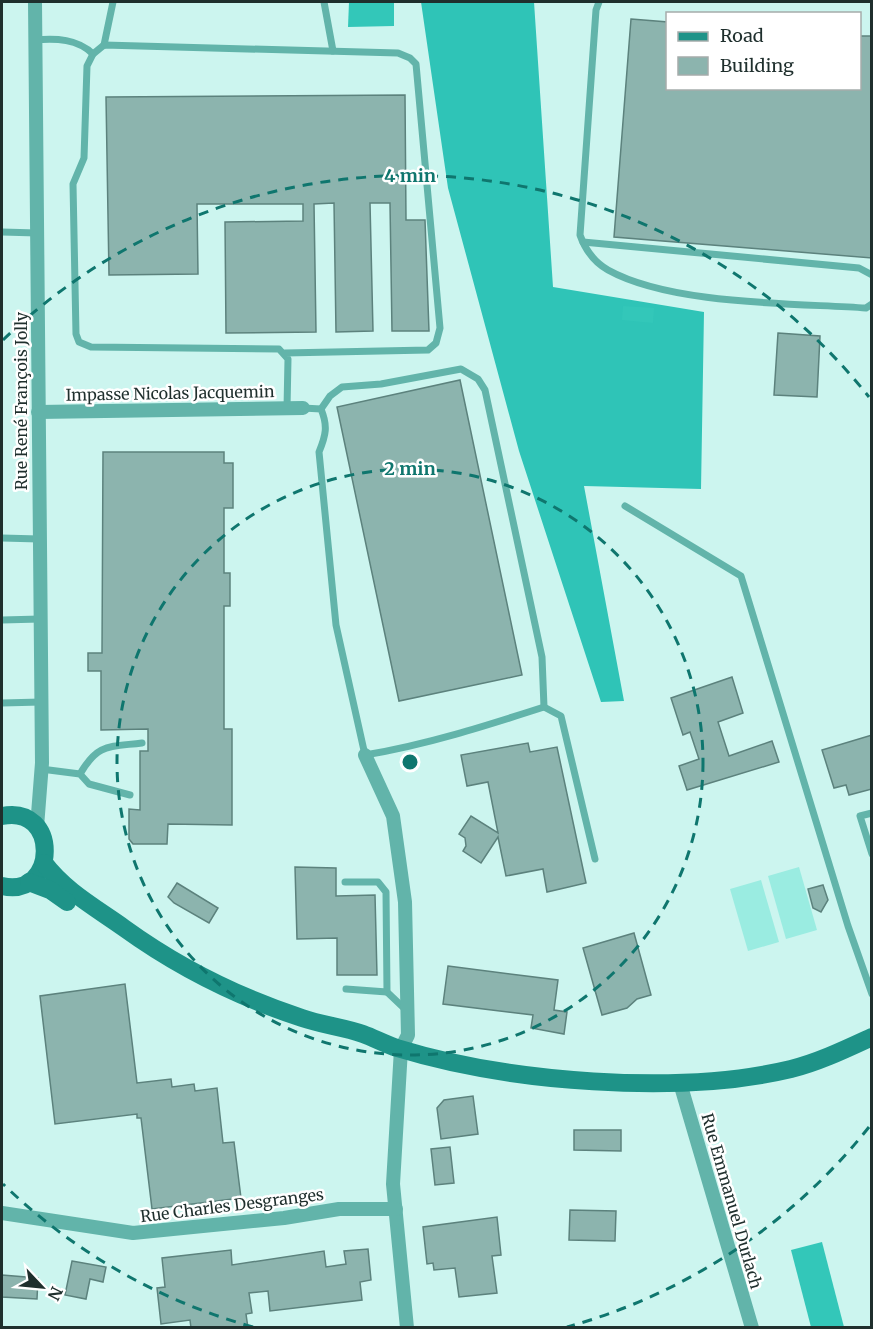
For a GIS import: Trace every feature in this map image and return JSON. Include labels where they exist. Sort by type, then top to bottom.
[{"type":"street","name":"Rue René François Jolly","points":[[35,2],[41,702],[41,769],[37,827]]},
{"type":"street","name":"Impasse Nicolas Jacquemin","points":[[38,412],[303,408]]},
{"type":"street","points":[[364,755],[393,816],[405,902],[408,1035],[398,1048],[393,1184],[407,1328]]},
{"type":"street","points":[[4,815],[38,800]]},
{"type":"street","points":[[2,886],[19,886],[29,882],[44,863],[45,844],[37,827],[18,816],[4,815]]},
{"type":"street","points":[[44,863],[59,882],[146,944],[198,975],[302,1018],[362,1034],[398,1048]]},
{"type":"street","points":[[29,882],[50,890],[159,966],[228,1001],[271,1017],[365,1045],[398,1048],[487,1068],[544,1076],[632,1083],[680,1083],[756,1076],[794,1068],[872,1037]]},
{"type":"street","name":"Rue Emmanuel Durlach","points":[[680,1083],[752,1328]]},
{"type":"street","name":"Rue Charles Desgranges","points":[[2,1213],[133,1233],[284,1218],[339,1209],[396,1209]]},
{"type":"lane","points":[[104,45],[398,53],[410,58],[416,64],[440,328],[436,343],[428,350],[285,353],[279,349],[91,347],[79,342],[76,334],[74,184],[84,158],[87,66],[93,54],[104,45],[114,2]]},
{"type":"lane","points":[[324,2],[333,51]]},
{"type":"lane","points":[[599,2],[596,10],[580,235],[586,250],[606,268],[625,278],[665,289],[703,296],[854,308],[866,308],[872,304]]},
{"type":"lane","points":[[35,40],[64,40],[84,46],[93,54]]},
{"type":"lane","points":[[2,232],[37,233]]},
{"type":"lane","points":[[583,242],[859,268],[872,275]]},
{"type":"lane","points":[[285,353],[290,373],[287,408]]},
{"type":"lane","points":[[321,409],[330,396],[342,387],[381,384],[461,369],[478,379],[486,390],[542,657],[544,707]]},
{"type":"lane","points":[[303,408],[321,409]]},
{"type":"lane","points":[[321,409],[326,421],[326,435],[319,452],[336,625],[364,755],[392,751],[485,726],[544,707],[561,716],[595,859]]},
{"type":"lane","points":[[625,506],[741,576],[848,926],[872,994]]},
{"type":"lane","points":[[2,538],[39,539]]},
{"type":"lane","points":[[2,620],[40,619]]},
{"type":"lane","points":[[2,702],[41,702]]},
{"type":"lane","points":[[80,774],[91,756],[103,748],[142,743]]},
{"type":"lane","points":[[41,769],[80,774],[89,784],[130,795]]},
{"type":"lane","points":[[872,813],[860,816],[872,854]]},
{"type":"lane","points":[[345,882],[378,882],[386,892],[387,992]]},
{"type":"lane","points":[[346,988],[387,992],[407,1011]]},
{"type":"green space","points":[[799,867],[817,930],[786,939],[768,876]]},
{"type":"green space","points":[[761,880],[779,942],[748,951],[730,889]]},
{"type":"shaded area","points":[[349,2],[394,2],[394,26],[348,27]]},
{"type":"shaded area","points":[[421,2],[534,2],[553,287],[704,312],[701,489],[584,486],[624,701],[601,702],[519,451],[448,188]]},
{"type":"shaded area","points":[[623,306],[654,308],[653,323],[622,320]]},
{"type":"shaded area","points":[[822,1242],[844,1327],[811,1327],[791,1250]]},
{"type":"building","points":[[631,19],[666,22],[666,90],[861,90],[861,36],[872,36],[872,258],[614,237]]},
{"type":"building","points":[[405,95],[406,220],[425,220],[429,331],[392,331],[390,203],[370,203],[373,331],[336,332],[334,203],[314,204],[316,332],[226,333],[225,222],[303,221],[303,204],[197,204],[198,274],[109,275],[106,97]]},
{"type":"building","points":[[778,333],[820,336],[817,397],[774,395]]},
{"type":"building","points":[[460,380],[522,675],[399,701],[337,407]]},
{"type":"building","points":[[103,452],[224,452],[224,463],[233,463],[233,508],[224,508],[224,573],[230,573],[230,606],[224,606],[224,729],[232,729],[232,825],[168,824],[167,844],[133,844],[129,839],[129,809],[140,810],[140,751],[148,751],[148,729],[101,730],[101,671],[88,671],[88,653],[102,653]]},
{"type":"building","points":[[732,677],[743,713],[718,722],[729,756],[772,741],[779,762],[687,790],[679,766],[699,759],[690,732],[683,735],[671,698]]},
{"type":"building","points":[[872,735],[872,789],[849,795],[846,785],[834,788],[822,750]]},
{"type":"building","points":[[528,743],[530,752],[557,747],[586,883],[547,892],[543,869],[506,876],[498,837],[481,863],[463,851],[466,846],[465,838],[459,834],[471,816],[498,833],[488,782],[467,786],[461,755]]},
{"type":"building","points":[[295,867],[336,868],[336,896],[375,895],[377,975],[337,975],[337,938],[297,939]]},
{"type":"building","points":[[177,883],[218,908],[209,923],[174,903],[168,897]]},
{"type":"building","points":[[823,885],[828,900],[821,912],[813,908],[808,889]]},
{"type":"building","points":[[634,933],[651,995],[637,999],[627,1008],[602,1015],[583,948]]},
{"type":"building","points":[[448,966],[558,980],[554,1010],[567,1012],[564,1034],[531,1028],[533,1015],[443,1004]]},
{"type":"building","points":[[125,984],[137,1083],[171,1079],[172,1087],[194,1084],[195,1091],[217,1088],[223,1143],[234,1142],[241,1198],[152,1209],[141,1118],[137,1118],[137,1114],[55,1124],[40,996]]},
{"type":"building","points":[[473,1096],[478,1134],[441,1139],[437,1108],[444,1100]]},
{"type":"building","points":[[574,1130],[621,1130],[621,1151],[574,1150]]},
{"type":"building","points":[[450,1147],[454,1183],[435,1185],[431,1149]]},
{"type":"building","points":[[570,1210],[616,1211],[615,1241],[569,1240]]},
{"type":"building","points":[[497,1217],[501,1255],[492,1256],[497,1293],[459,1297],[455,1268],[434,1270],[433,1263],[427,1264],[423,1227]]},
{"type":"building","points":[[368,1249],[371,1280],[360,1282],[362,1300],[270,1311],[268,1291],[249,1293],[252,1313],[246,1314],[248,1328],[191,1328],[190,1320],[161,1324],[157,1288],[165,1287],[162,1258],[231,1250],[232,1265],[324,1251],[326,1267],[346,1264],[344,1251]]},
{"type":"building","points":[[72,1261],[106,1267],[103,1282],[90,1279],[86,1299],[65,1295]]},
{"type":"building","points":[[2,1275],[38,1278],[37,1299],[2,1297]]}]
